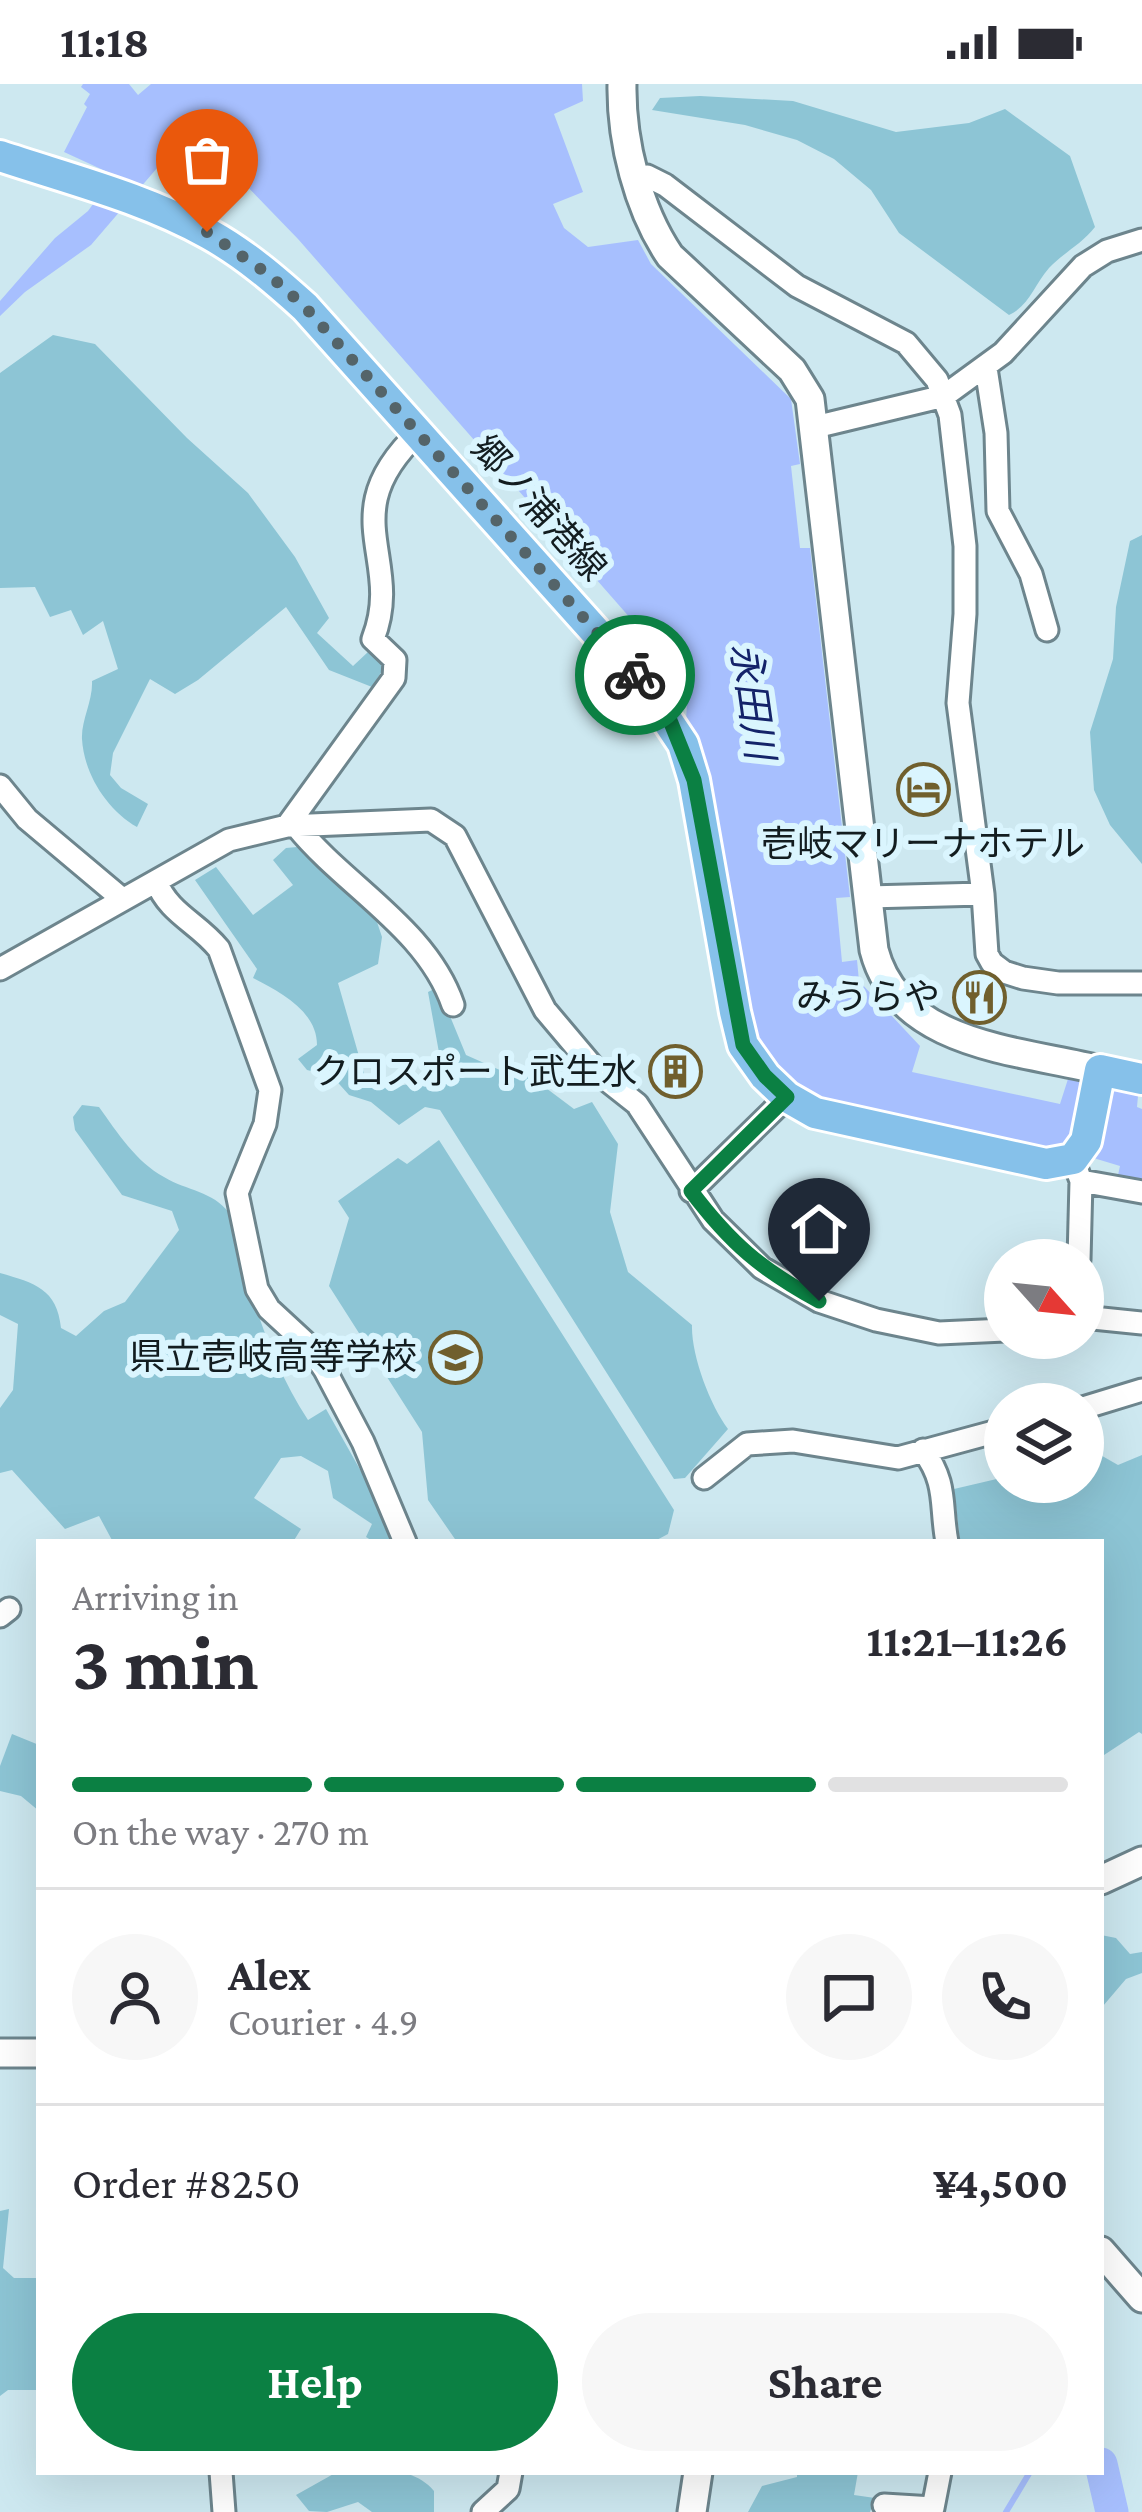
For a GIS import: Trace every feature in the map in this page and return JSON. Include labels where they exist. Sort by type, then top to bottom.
[{"type":"main road","name":"郷ノ浦港線","points":[[0,156],[207,232],[268,274],[305,307],[646,687],[669,718],[694,780],[743,1045],[787,1097],[814,1113],[1077,1170]]},
{"type":"main road","points":[[1077,1170],[1099,1077],[1142,1078]]},
{"type":"street","points":[[622,84],[637,179],[648,215],[670,256],[792,370],[810,399],[874,950],[885,978],[906,1005],[949,1034],[1099,1077]]},
{"type":"street","points":[[637,179],[647,176],[665,185],[797,286],[906,343],[924,360],[950,415],[964,546],[958,703],[987,954],[1004,972],[1049,982],[1142,983]]},
{"type":"street","points":[[815,428],[944,396],[986,368],[1083,266],[1107,251],[1142,240]]},
{"type":"street","points":[[986,368],[996,433],[998,511],[1031,574],[1047,630]]},
{"type":"street","points":[[292,826],[394,678],[395,659],[374,639],[380,614],[375,501],[395,454],[419,433]]},
{"type":"street","points":[[0,786],[27,819],[122,898]]},
{"type":"street","points":[[0,969],[229,840],[292,826],[431,820],[455,836],[545,1010],[599,1074],[637,1104],[691,1191],[730,1239],[762,1268],[819,1301],[876,1320],[939,1333],[984,1331]]},
{"type":"street","points":[[292,826],[431,959],[453,1005]]},
{"type":"street","points":[[156,881],[164,902],[206,933],[219,949],[270,1090],[265,1124],[237,1193],[257,1289],[269,1309],[308,1345],[325,1370],[363,1442],[404,1539]]},
{"type":"street","points":[[868,897],[983,894]]},
{"type":"street","points":[[691,1191],[787,1097]]},
{"type":"street","points":[[1079,1239],[1077,1170],[1142,1192]]},
{"type":"street","points":[[1104,1319],[1142,1323]]},
{"type":"street","points":[[1104,1402],[1142,1390]]},
{"type":"street","points":[[704,1478],[747,1444],[774,1441],[898,1458],[984,1434]]},
{"type":"street","points":[[923,1450],[936,1468],[946,1500],[947,1539]]},
{"type":"street","points":[[1104,1879],[1142,1861]]},
{"type":"street","points":[[0,2053],[36,2053]]},
{"type":"street","points":[[1104,2256],[1142,2298]]},
{"type":"street","points":[[221,2475],[224,2512]]},
{"type":"street","points":[[483,2512],[508,2489],[510,2475]]},
{"type":"street","points":[[884,2505],[933,2508],[939,2475]]},
{"type":"shaded area","points":[[660,98],[793,101],[896,132],[969,123],[1005,109],[1070,156],[1095,227],[1049,268],[1027,300],[1009,315],[899,233],[871,190],[834,159],[797,140],[745,125],[652,110]]},
{"type":"shaded area","points":[[53,335],[95,344],[248,493],[295,557],[329,618],[317,633],[353,666],[368,652],[381,661],[382,671],[372,687],[329,670],[286,607],[175,694],[150,679],[113,753],[110,775],[121,788],[148,804],[137,827],[107,801],[92,778],[84,752],[82,732],[92,681],[118,669],[103,621],[83,635],[71,610],[50,617],[35,587],[0,588],[0,373]]},
{"type":"shaded area","points":[[1142,535],[1142,864],[1110,825],[1094,790],[1090,732],[1113,659],[1116,607],[1130,541]]},
{"type":"shaded area","points":[[297,847],[377,922],[382,937],[378,964],[338,983],[365,1077],[387,1085],[407,1084],[440,1058],[428,992],[438,987],[466,1055],[502,1071],[526,1073],[574,1109],[592,1102],[618,1144],[610,1212],[628,1272],[692,1325],[703,1379],[728,1429],[685,1478],[674,1479],[440,1110],[425,1107],[399,1125],[371,1102],[349,1095],[332,1076],[307,1070],[298,1059],[317,1045],[311,1022],[295,1004],[253,978],[257,969],[195,880],[216,867],[253,915],[293,885],[273,860],[286,848]]},
{"type":"shaded area","points":[[82,1105],[99,1107],[154,1171],[207,1196],[229,1213],[281,1371],[308,1420],[326,1409],[376,1498],[390,1539],[366,1537],[372,1524],[333,1498],[328,1471],[301,1456],[281,1458],[254,1498],[301,1529],[295,1539],[111,1539],[99,1516],[65,1529],[12,1470],[0,1473],[0,1408],[13,1390],[18,1324],[0,1315],[0,1273],[42,1290],[55,1304],[61,1328],[76,1336],[104,1311],[125,1302],[179,1230],[172,1211],[122,1195],[75,1130],[73,1117]]},
{"type":"shaded area","name":"県立壱岐高等学校","points":[[439,1140],[674,1510],[668,1534],[659,1539],[455,1539],[428,1500],[422,1432],[329,1286],[349,1218],[338,1201],[398,1158],[407,1164]]},
{"type":"shaded area","points":[[1142,1455],[1142,1734],[1104,1755],[1104,1539],[960,1539],[954,1489],[984,1482],[984,1503],[1104,1503],[1104,1457],[1118,1465]]},
{"type":"shaded area","points":[[12,1734],[36,1744],[36,1808],[21,1796],[0,1791],[0,1766]]},
{"type":"shaded area","points":[[1104,1936],[1116,1938],[1130,1954],[1142,1952],[1142,1973],[1126,1979],[1104,2005]]},
{"type":"shaded area","points":[[9,2209],[3,2268],[14,2278],[36,2278],[36,2390],[8,2390],[0,2396],[0,2211]]},
{"type":"shaded area","points":[[332,2475],[410,2475],[434,2491],[434,2512],[372,2512],[358,2502],[327,2512],[309,2511],[296,2495]]},
{"type":"shaded area","points":[[857,2475],[854,2495],[875,2498],[870,2512],[748,2512],[762,2486],[797,2477]]},
{"type":"water","points":[[83,84],[129,84],[138,95],[151,84],[582,84],[583,101],[554,114],[583,192],[553,204],[564,228],[588,247],[638,240],[651,264],[791,399],[800,464],[791,466],[800,548],[810,548],[850,897],[836,898],[842,962],[857,960],[859,981],[920,1046],[912,1072],[1060,1104],[1068,1079],[1138,1096],[1142,1181],[1118,1175],[1120,1166],[1057,1147],[1022,1146],[825,1102],[782,1076],[762,1051],[750,1019],[703,760],[686,721],[688,684],[298,239],[238,177],[234,152],[194,125],[91,245],[0,316],[0,301],[55,238],[88,211],[114,175],[64,152],[87,107],[90,94]]},
{"type":"waterway","points":[[1006,2512],[1028,2475]]},
{"type":"waterway","name":"永田川","points":[[1104,2475],[1112,2512]]},
{"type":"way so far","points":[[207,232],[268,274],[305,307],[635,675]]},
{"type":"place","name":"壱岐マリーナホテル","points":[[923,789]]},
{"type":"place","name":"みうらや","points":[[979,997]]},
{"type":"place","name":"クロスポート武生水","points":[[676,1072]]},
{"type":"place","name":"県立壱岐高等学校","points":[[456,1357]]},
{"type":"route","points":[[635,675],[669,718],[694,780],[743,1045],[787,1097],[691,1191],[730,1239],[762,1268],[819,1301]]}]
